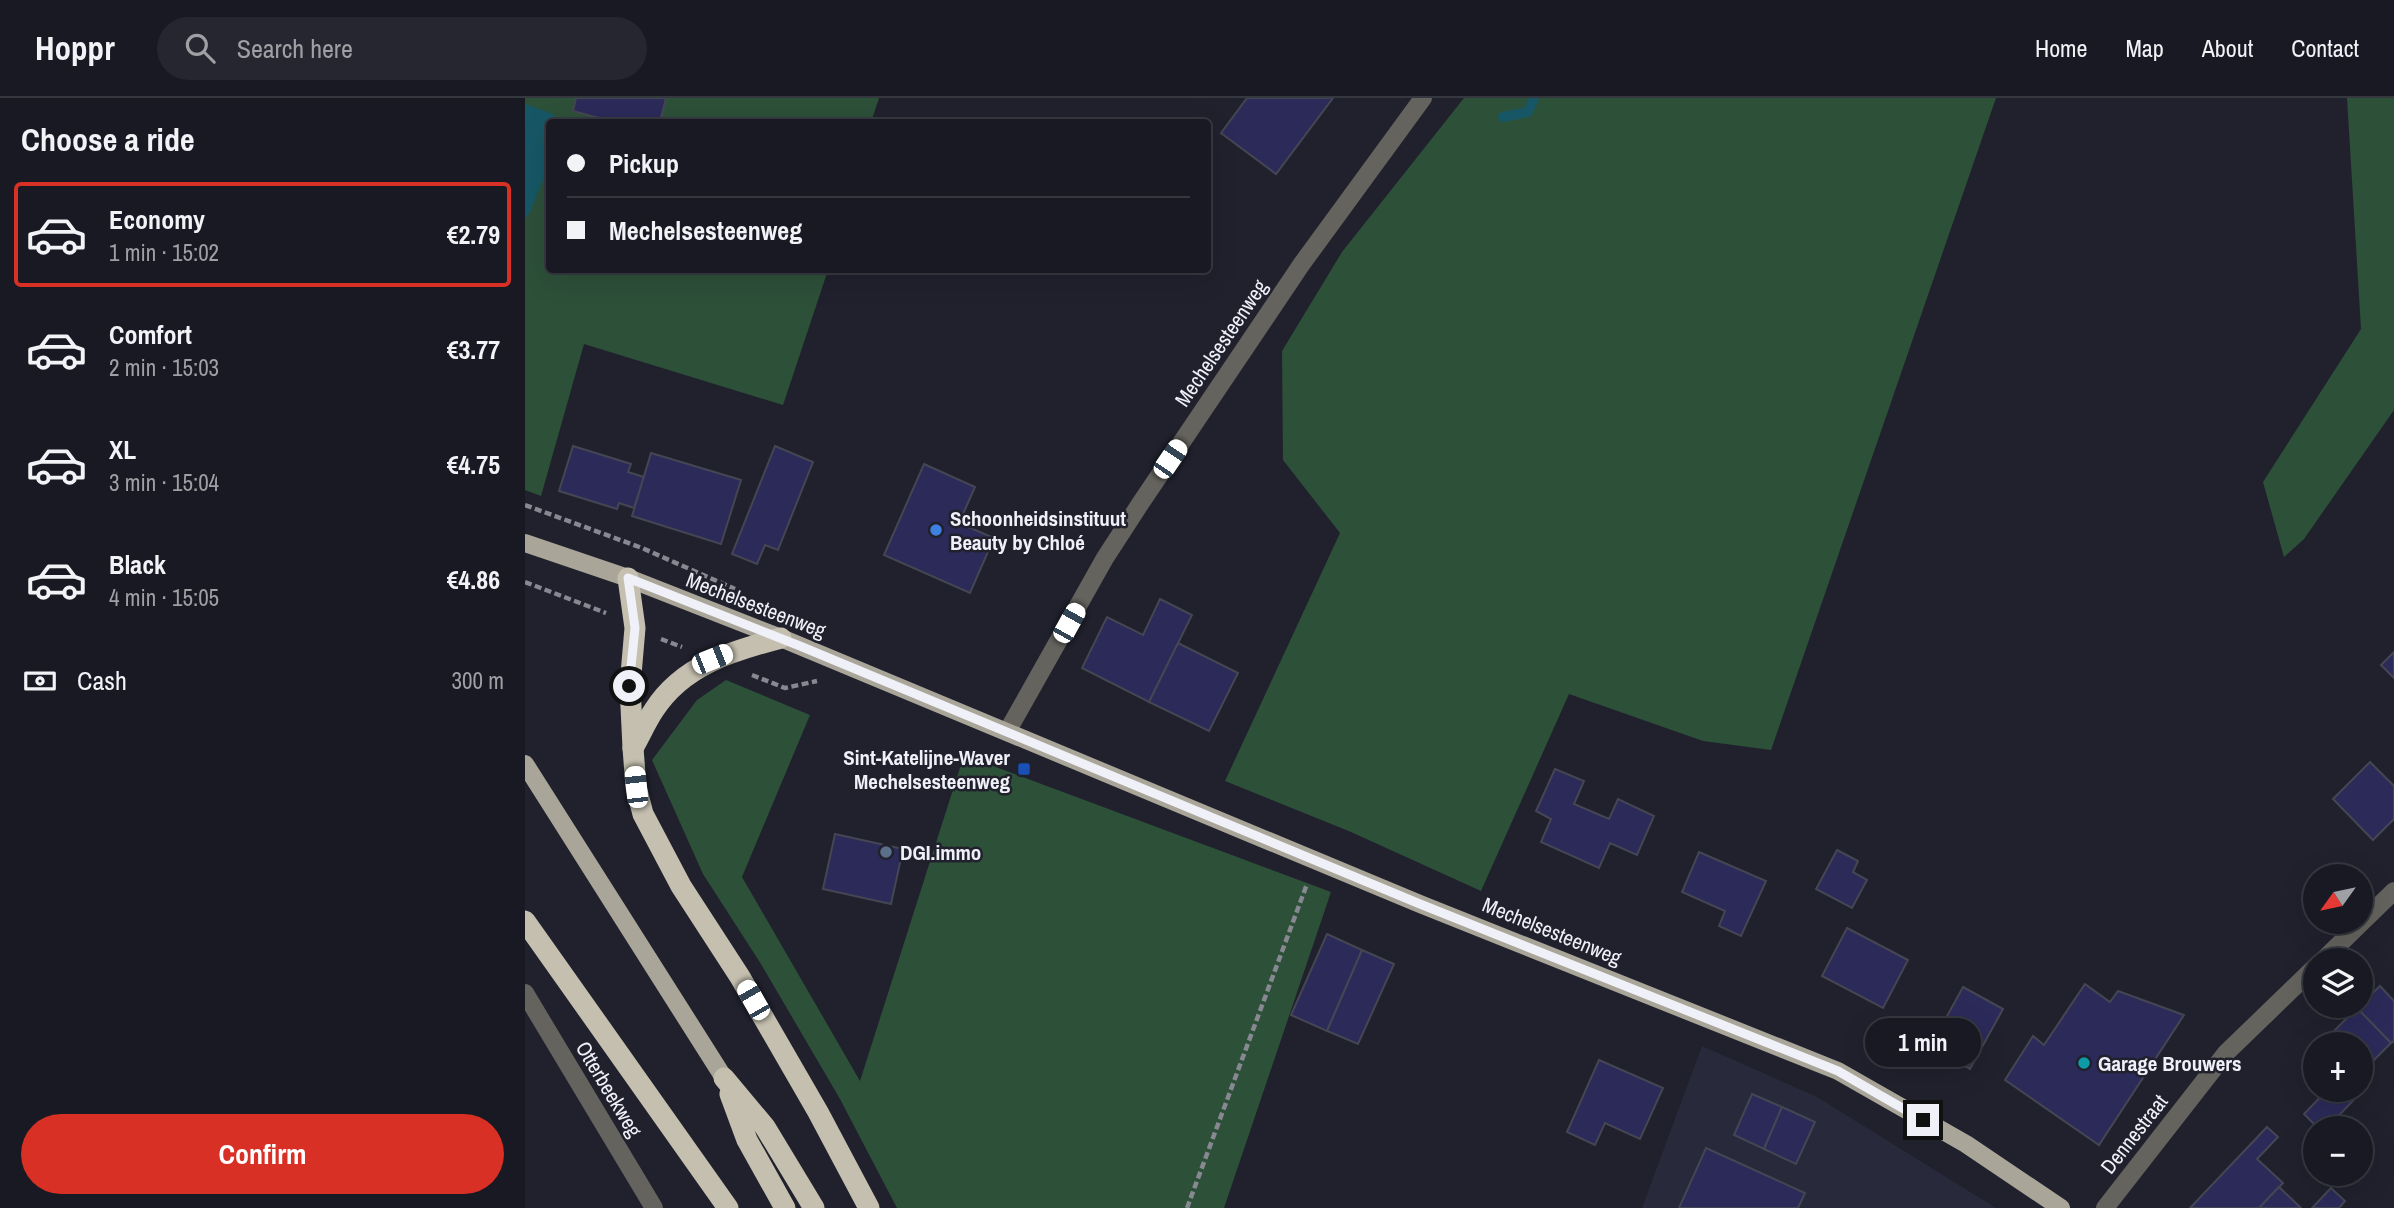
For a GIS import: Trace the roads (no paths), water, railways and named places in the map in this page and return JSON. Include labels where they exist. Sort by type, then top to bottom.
[{"type":"highway","points":[[628,578],[635,628],[629,686],[636,787],[643,814],[681,886],[740,977],[818,1112],[869,1208]]},
{"type":"highway","points":[[633,748],[656,707],[680,682],[712,659],[781,638]]},
{"type":"highway","points":[[525,921],[728,1208]]},
{"type":"highway","points":[[724,1078],[747,1140],[785,1208]]},
{"type":"highway","points":[[724,1078],[765,1127],[814,1208]]},
{"type":"main road","name":"Mechelsesteenweg","points":[[525,543],[628,578],[781,638],[1316,860],[1838,1071],[1966,1144],[2061,1208]]},
{"type":"main road","points":[[525,764],[724,1078]]},
{"type":"street","name":"Mechelsesteenweg","points":[[1007,732],[1105,558],[1294,275],[1423,98]]},
{"type":"street","points":[[2335,948],[2394,891]]},
{"type":"street","name":"Dennestraat","points":[[2105,1208],[2226,1053],[2303,979]]},
{"type":"street","name":"Otterbeekweg","points":[[525,993],[654,1208]]},
{"type":"water","points":[[525,104],[553,114],[557,119],[546,119],[546,173],[525,219]]},
{"type":"waterway","points":[[1503,117],[1528,112],[1534,98]]},
{"type":"place","name":"Schoonheidsinstituut Beauty by Chloé","points":[[936,530]]},
{"type":"place","name":"Sint-Katelijne-Waver Mechelsesteenweg","points":[[1024,769]]},
{"type":"place","name":"DGI.immo","points":[[886,852]]},
{"type":"place","name":"Garage Brouwers","points":[[2084,1063]]}]
